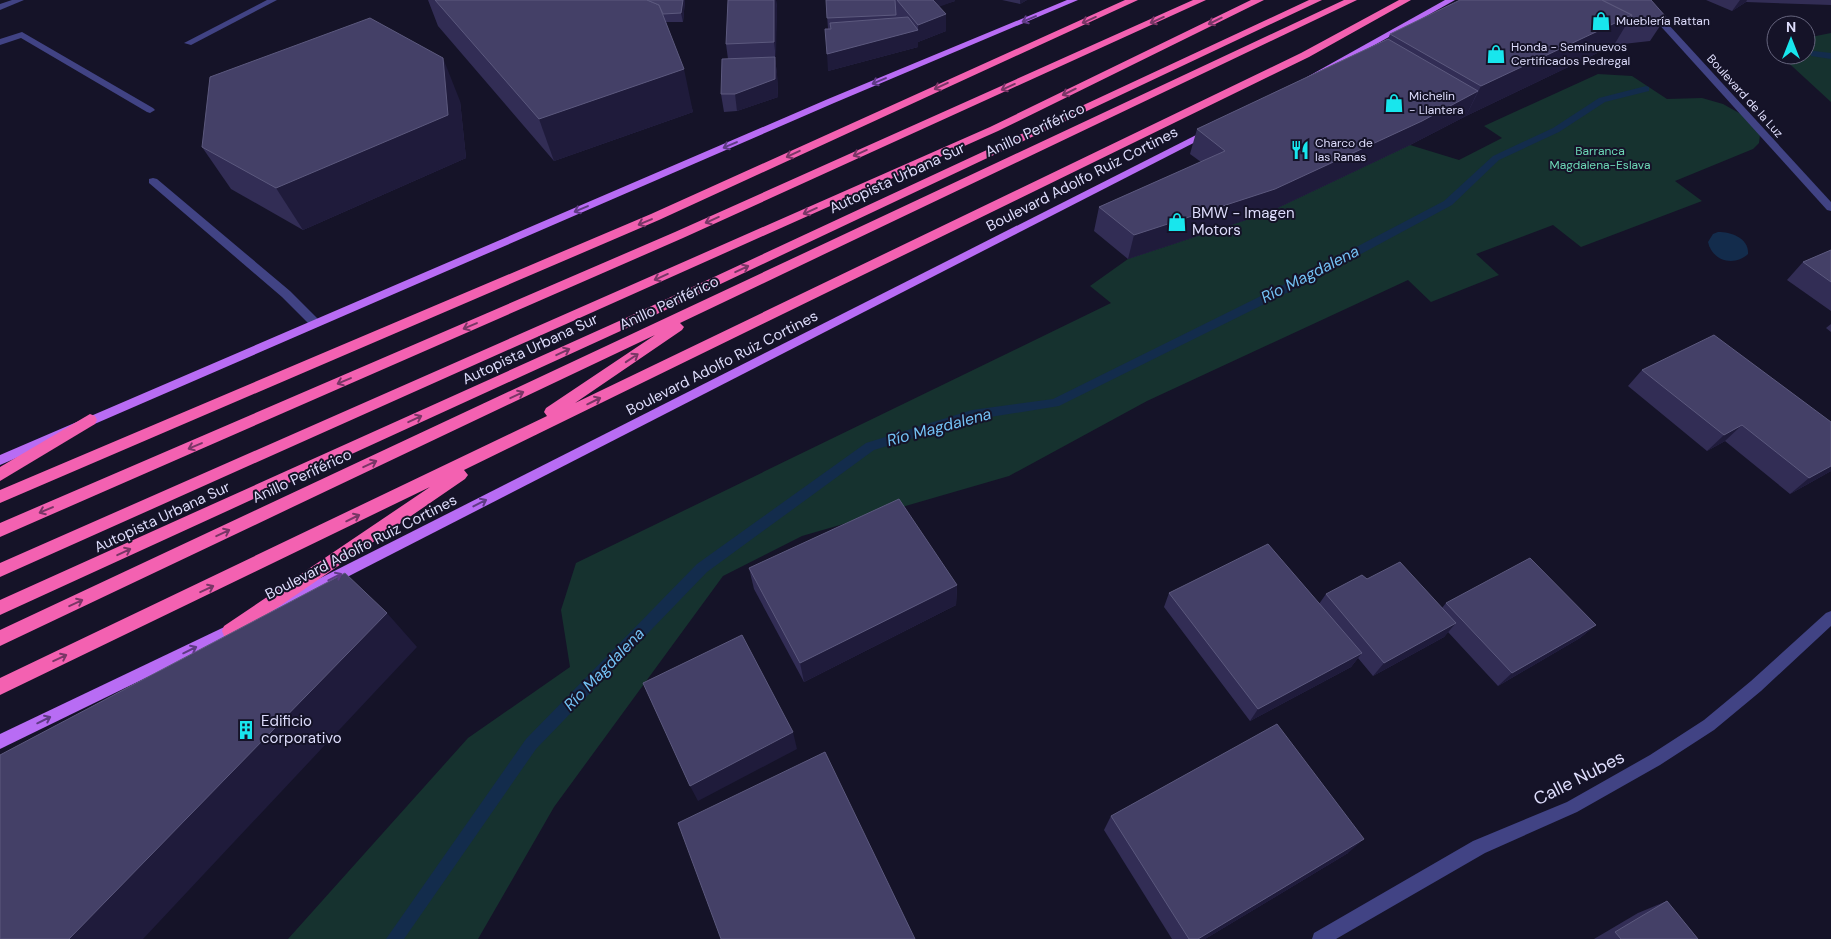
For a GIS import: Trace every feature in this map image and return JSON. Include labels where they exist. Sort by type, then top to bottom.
[{"type":"highway","points":[[0,497],[656,217],[1017,51],[1133,0]]},
{"type":"highway","points":[[0,530],[679,235],[1201,0]]},
{"type":"highway","name":"Autopista Urbana Sur","points":[[0,570],[994,128],[1259,0]]},
{"type":"highway","name":"Autopista Urbana Sur","points":[[0,608],[633,320],[1317,0]]},
{"type":"highway","name":"Anillo Periférico","points":[[0,638],[1352,0]]},
{"type":"highway","points":[[0,686],[241,572],[1296,59],[1406,0]]},
{"type":"highway","points":[[230,631],[718,300]]},
{"type":"highway","points":[[0,474],[90,420]]},
{"type":"main road","points":[[0,460],[831,101],[1074,0]]},
{"type":"main road","points":[[1297,84],[1451,0]]},
{"type":"main road","name":"Boulevard Adolfo Ruiz Cortines","points":[[0,742],[230,631],[1220,126]]},
{"type":"street","points":[[0,7],[20,0]]},
{"type":"street","points":[[188,42],[273,0]]},
{"type":"street","name":"Boulevard de la Luz","points":[[1641,0],[1831,208]]},
{"type":"street","points":[[0,42],[22,35],[150,110]]},
{"type":"street","points":[[153,181],[286,294],[315,323]]},
{"type":"street","name":"Calle Nubes","points":[[1320,939],[1479,847],[1572,807],[1655,760],[1709,725],[1756,686],[1831,617]]},
{"type":"green space","points":[[1831,33],[1831,102],[1791,65],[1816,65],[1816,36]]},
{"type":"green space","name":"Barranca Magdalena-Eslava","points":[[1598,74],[1632,76],[1667,99],[1702,98],[1723,104],[1748,118],[1760,135],[1759,143],[1753,149],[1675,181],[1702,201],[1581,247],[1553,225],[1476,254],[1499,275],[1431,302],[1408,280],[1147,401],[1009,476],[802,536],[723,576],[554,807],[478,939],[288,939],[468,738],[570,667],[561,610],[576,563],[1111,303],[1090,286],[1128,259],[1267,213],[1410,145],[1459,160],[1502,138],[1484,126]]},
{"type":"water","points":[[1718,232],[1738,237],[1746,244],[1748,254],[1742,258],[1730,261],[1719,258],[1710,249],[1708,242],[1713,234]]},
{"type":"building","points":[[435,0],[647,0],[659,5],[684,69],[539,119]]},
{"type":"building","points":[[647,0],[683,0],[681,13],[663,14],[659,5]]},
{"type":"building","points":[[728,0],[774,0],[774,42],[726,44]]},
{"type":"building","points":[[826,0],[895,0],[896,15],[827,18]]},
{"type":"building","points":[[897,0],[933,0],[946,14],[918,25]]},
{"type":"building","points":[[1460,0],[1602,0],[1632,15],[1481,86],[1390,34]]},
{"type":"building","points":[[1602,0],[1651,0],[1666,17],[1629,21],[1632,15]]},
{"type":"building","points":[[908,17],[918,30],[827,54],[825,29],[831,29],[830,23]]},
{"type":"building","points":[[370,18],[443,58],[448,115],[276,188],[202,147],[210,77]]},
{"type":"building","points":[[1388,39],[1478,91],[1422,121],[1275,189],[1134,235],[1099,207],[1225,151],[1197,129]]},
{"type":"building","points":[[775,57],[775,79],[735,94],[721,94],[722,59]]},
{"type":"building","points":[[1831,250],[1831,282],[1803,262]]},
{"type":"building","points":[[1714,335],[1831,422],[1831,466],[1809,478],[1742,425],[1724,435],[1642,370]]},
{"type":"building","points":[[899,499],[957,585],[800,663],[749,568]]},
{"type":"building","points":[[1268,544],[1362,653],[1258,709],[1169,593]]},
{"type":"building","points":[[1530,558],[1596,625],[1512,673],[1446,603]]},
{"type":"building","points":[[1400,562],[1456,623],[1384,663],[1326,594],[1362,575],[1367,579]]},
{"type":"building","name":"Edificio corporativo","points":[[345,573],[387,613],[69,939],[0,939],[0,755]]},
{"type":"building","points":[[742,635],[793,732],[690,786],[643,683]]},
{"type":"building","points":[[1277,724],[1364,839],[1198,939],[1189,939],[1111,816]]},
{"type":"building","points":[[825,752],[915,939],[721,939],[678,823]]},
{"type":"building","points":[[1667,901],[1698,939],[1621,939],[1615,932]]},
{"type":"waterway","name":"Río Magdalena","points":[[1816,54],[1831,56]]},
{"type":"waterway","name":"Río Magdalena","points":[[394,939],[531,744],[702,568],[870,446],[972,415],[1055,403],[1305,279],[1448,203],[1496,158],[1556,130],[1602,100],[1646,89]]},
{"type":"place","name":"Mueblería Rattan","points":[[1601,21]]},
{"type":"place","name":"Honda - Seminuevos Certificados Pedregal","points":[[1496,54]]},
{"type":"place","name":"Michelin - Llantera","points":[[1394,103]]},
{"type":"place","name":"Charco de las Ranas","points":[[1300,150]]},
{"type":"place","name":"BMW - Imagen Motors","points":[[1177,222]]},
{"type":"place","name":"Edificio corporativo","points":[[246,730]]}]
